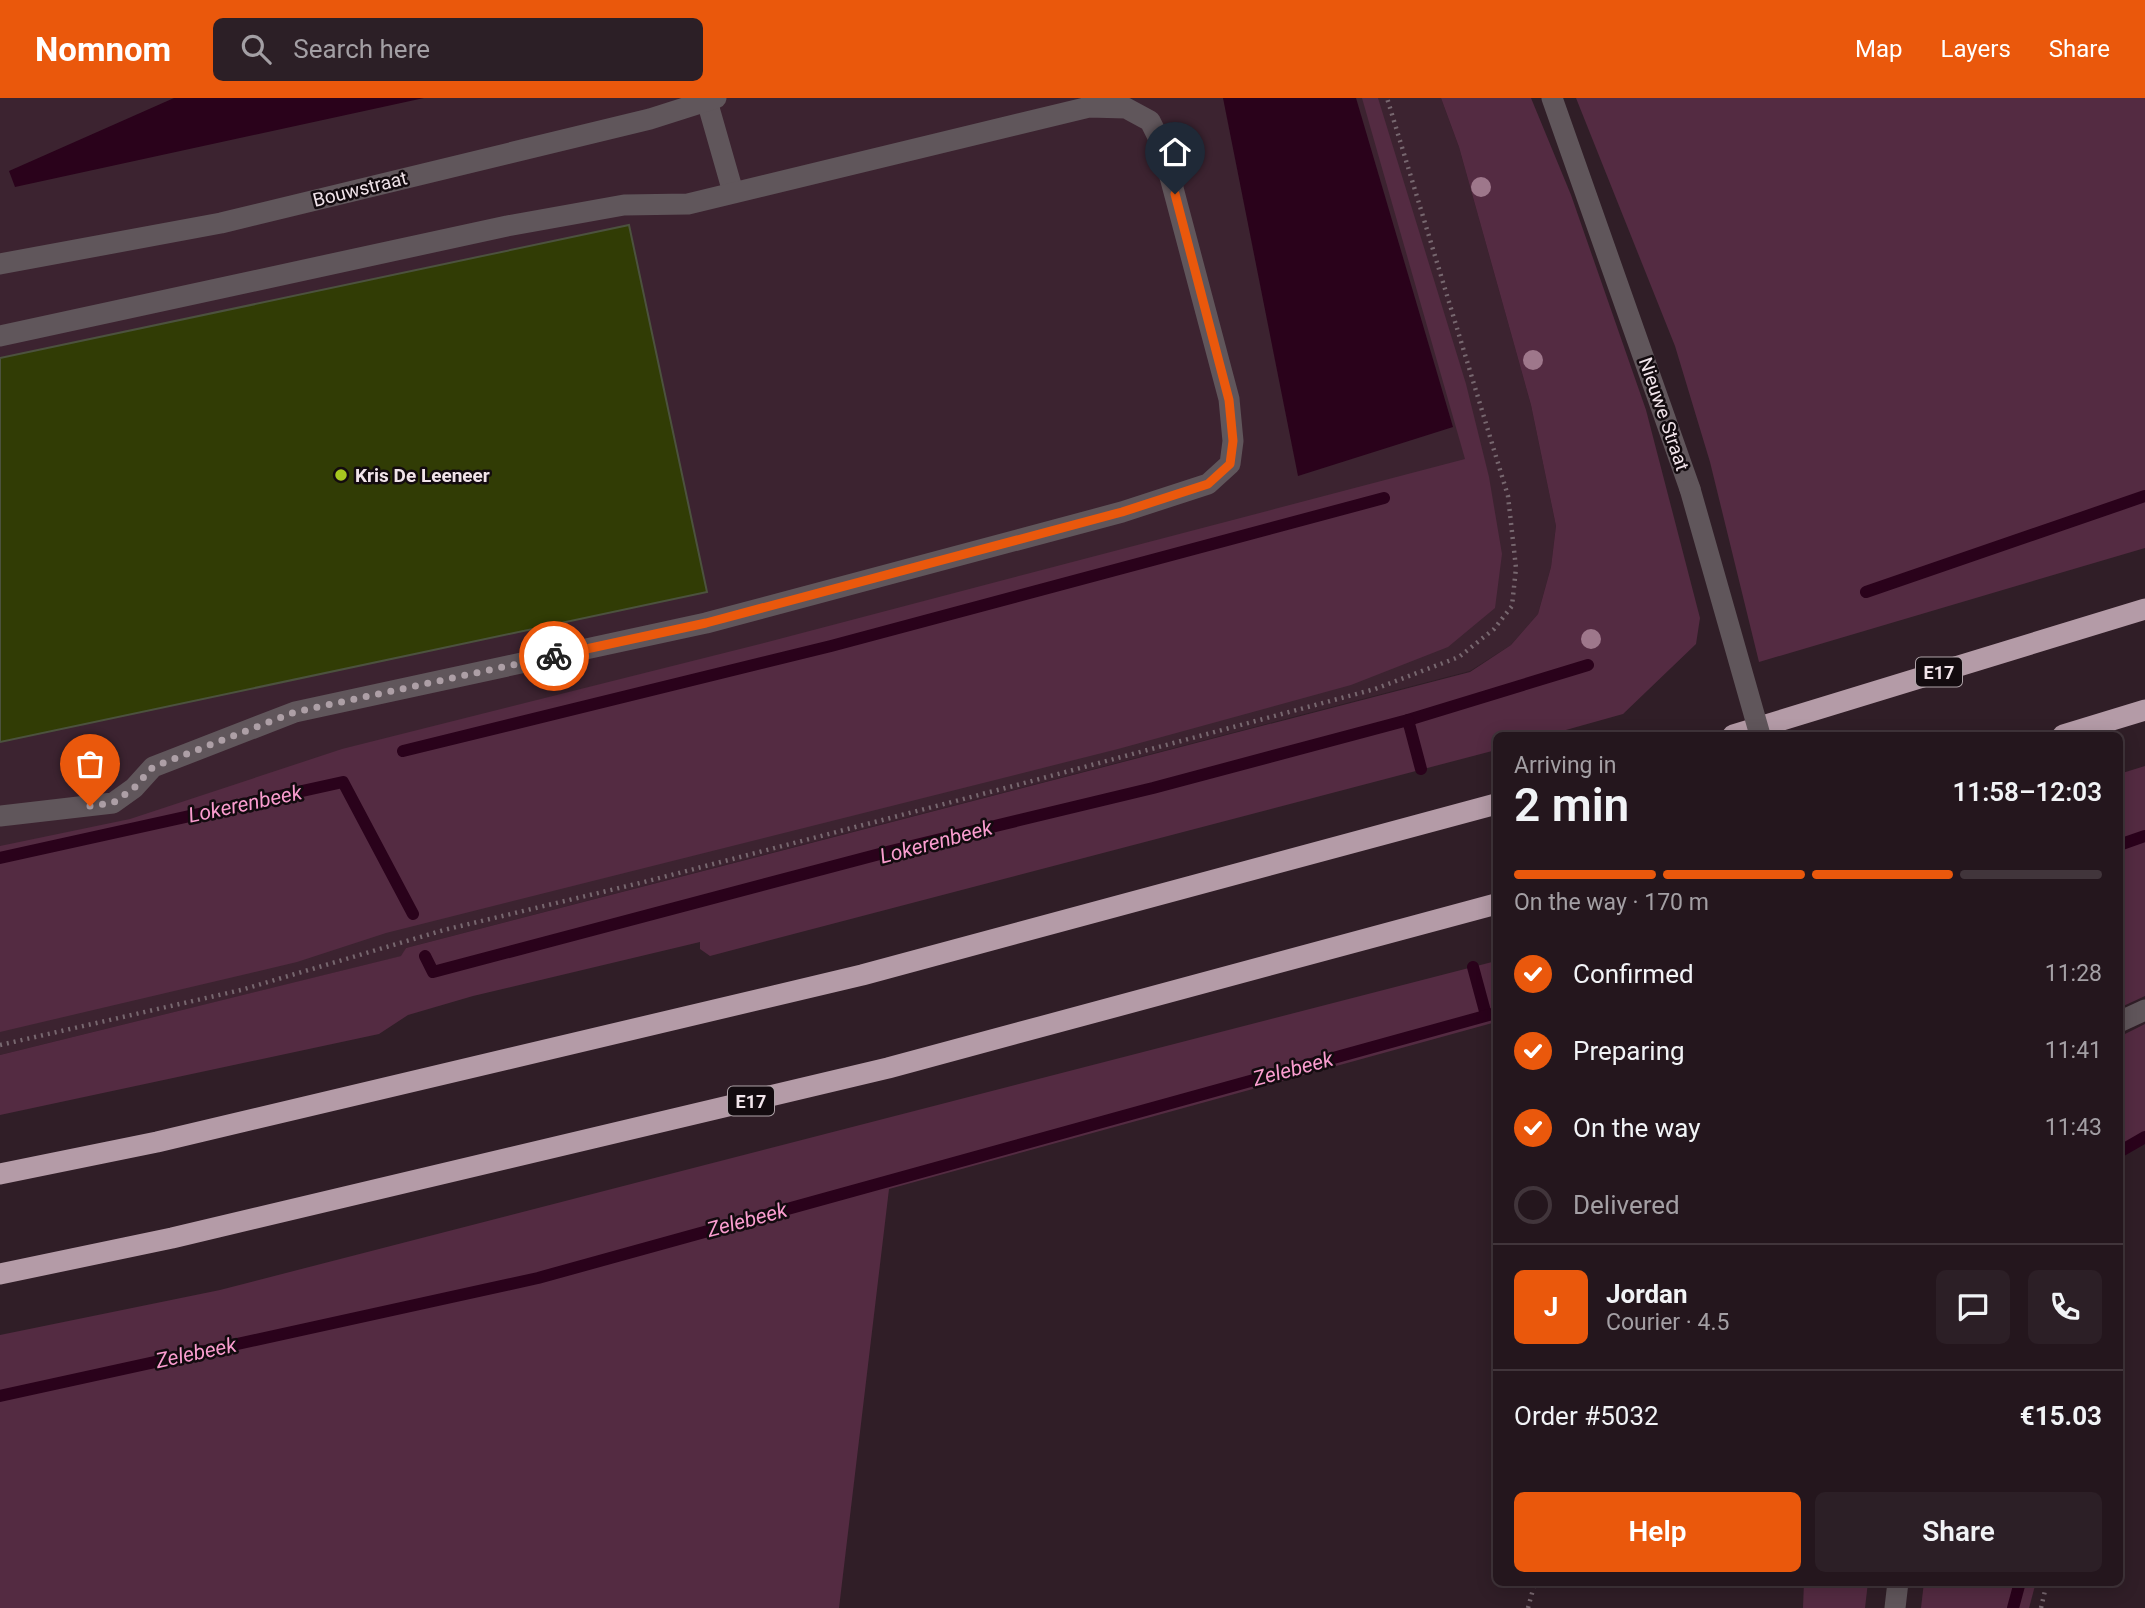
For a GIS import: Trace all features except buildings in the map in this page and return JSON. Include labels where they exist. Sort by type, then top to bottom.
[{"type":"highway","name":"E17","points":[[1743,732],[2145,609]]},
{"type":"highway","points":[[2073,732],[2145,710]]},
{"type":"highway","points":[[0,1174],[157,1142],[862,975],[1493,805]]},
{"type":"highway","name":"E17","points":[[0,1274],[172,1238],[888,1068],[1493,905]]},
{"type":"street","name":"Nieuwe Straat","points":[[1552,98],[1690,489],[1759,732]]},
{"type":"street","name":"Bouwstraat","points":[[0,264],[221,223],[658,107],[711,99]]},
{"type":"street","points":[[711,99],[733,192]]},
{"type":"street","points":[[0,336],[507,226],[624,205],[688,204],[1089,107],[1126,108],[1150,121],[1161,143],[1229,400],[1233,441],[1230,464],[1208,484],[1122,512],[720,620],[295,712],[153,767],[134,788],[113,803],[0,816]]},
{"type":"street","points":[[2123,1020],[2145,1010]]},
{"type":"street","points":[[1895,1608],[1898,1586]]},
{"type":"path","points":[[0,1045],[241,990],[443,930],[644,882],[1017,785],[1375,689],[1459,657],[1494,629],[1512,606],[1516,568],[1508,496],[1387,98]]},
{"type":"path","points":[[1528,1608],[1534,1586]]},
{"type":"path","points":[[2041,1608],[2046,1586]]},
{"type":"shaded area","points":[[0,98],[1441,98],[1459,147],[1531,405],[1556,526],[1551,567],[1538,614],[1511,645],[1470,671],[406,948],[402,956],[0,1055]]},
{"type":"shaded area","points":[[174,98],[424,98],[15,187],[9,171]]},
{"type":"shaded area","points":[[1223,98],[1356,98],[1453,427],[1298,476]]},
{"type":"shaded area","points":[[1362,98],[1378,98],[1466,384],[1489,477],[1502,554],[1495,608],[1448,647],[1351,685],[1118,749],[386,933],[297,962],[0,1032],[0,846],[130,819],[342,749],[756,645],[1465,459]]},
{"type":"shaded area","points":[[1441,98],[1531,98],[1571,195],[1646,410],[1700,618],[1696,644],[1623,714],[1559,732],[1493,732],[1493,751],[710,956],[700,949],[700,942],[473,996],[408,1015],[379,1034],[0,1115],[0,1055],[401,956],[406,948],[1470,672],[1511,645],[1538,614],[1551,567],[1556,526],[1531,405],[1459,147]]},
{"type":"shaded area","points":[[1576,98],[2145,98],[2145,548],[1759,662],[1710,462],[1675,346]]},
{"type":"shaded area","points":[[2145,766],[2145,996],[2123,1006],[2123,773]]},
{"type":"shaded area","points":[[1493,962],[1493,1023],[889,1189],[839,1608],[0,1608],[0,1335],[220,1290]]},
{"type":"shaded area","points":[[2145,1024],[2145,1138],[2123,1154],[2123,1035]]},
{"type":"shaded area","points":[[1804,1586],[1868,1586],[1865,1608],[1803,1608]]},
{"type":"shaded area","points":[[1924,1586],[2035,1586],[2029,1608],[1921,1608]]},
{"type":"waterway","points":[[1866,592],[2145,496]]},
{"type":"waterway","points":[[403,751],[831,646],[1384,498]]},
{"type":"waterway","points":[[1408,720],[1588,665]]},
{"type":"waterway","name":"Lokerenbeek","points":[[425,956],[433,972],[891,851],[1153,788],[1408,720],[1421,769]]},
{"type":"waterway","name":"Lokerenbeek","points":[[0,858],[343,782],[413,914]]},
{"type":"waterway","name":"Lokerenbeek","points":[[2123,844],[2145,836]]},
{"type":"waterway","name":"Lokerenbeek","points":[[1473,967],[1486,1015]]},
{"type":"waterway","name":"Zelebeek","points":[[0,1396],[538,1278],[1493,1014]]},
{"type":"waterway","points":[[2123,1150],[2145,1137]]},
{"type":"waterway","points":[[2013,1608],[2019,1586]]},
{"type":"way so far","points":[[90,806],[113,803],[134,788],[153,767],[188,751],[295,712],[554,656]]},
{"type":"place","name":"Kris De Leeneer","points":[[341,475]]},
{"type":"route","points":[[554,656],[706,623],[1122,512],[1208,484],[1230,464],[1233,441],[1229,400],[1175,194]]}]
